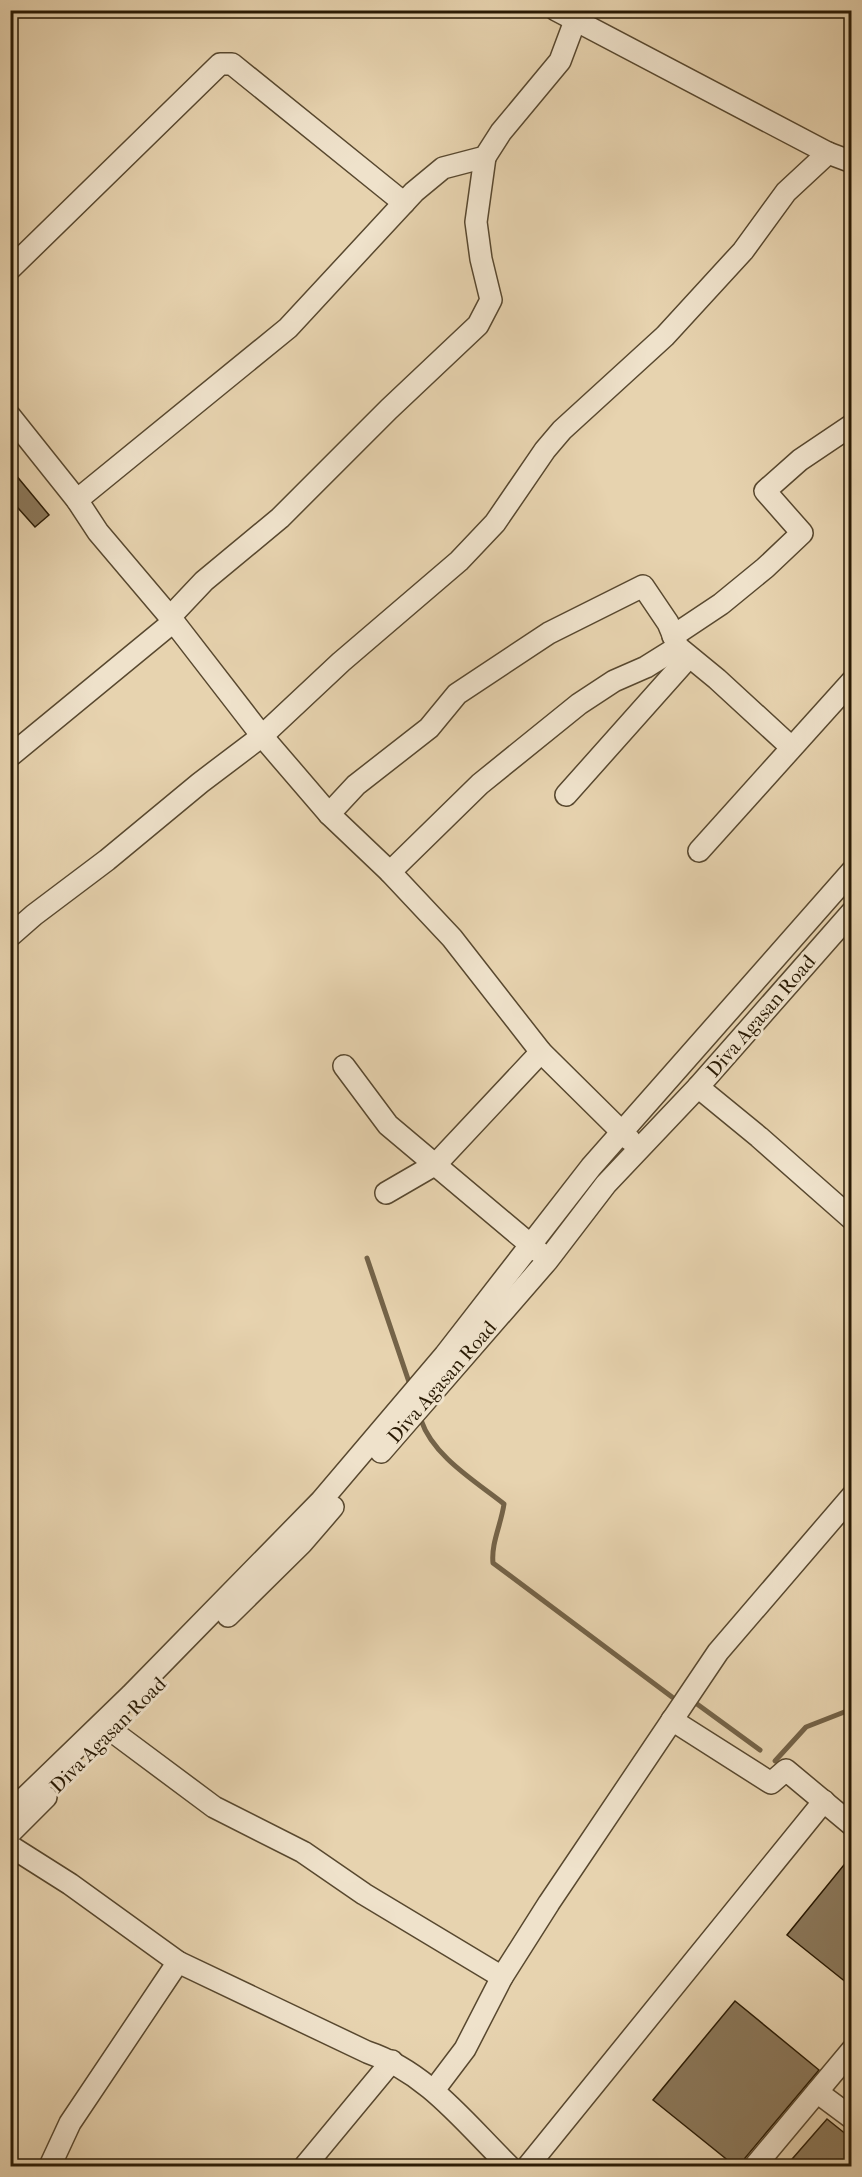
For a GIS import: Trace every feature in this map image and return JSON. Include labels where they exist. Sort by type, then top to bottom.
[{"type":"street","points":[[556,10],[828,153],[852,162]]},
{"type":"street","points":[[10,756],[172,619],[204,581],[280,518],[389,409],[478,325],[491,300],[481,259],[476,222],[485,157],[501,132],[560,62],[575,21]]},
{"type":"street","points":[[10,269],[220,64],[232,64],[405,202]]},
{"type":"street","points":[[10,936],[262,736],[341,662],[459,561],[495,523],[545,450],[562,430],[665,336],[743,251],[786,192],[828,153]]},
{"type":"street","points":[[77,500],[288,328],[405,202],[443,168],[485,157]]},
{"type":"street","points":[[10,416],[77,500],[98,532],[172,619],[262,736],[329,814],[390,872],[452,938],[541,1052],[639,1149]]},
{"type":"street","points":[[566,795],[680,647],[721,604],[765,568],[802,533],[765,491],[800,460],[852,425]]},
{"type":"street","points":[[329,814],[356,785],[429,728],[457,694],[549,633],[644,586],[680,647],[791,747]]},
{"type":"street","points":[[390,872],[480,784],[546,731],[614,681],[646,667],[680,647]]},
{"type":"street","points":[[699,851],[852,681]]},
{"type":"street","points":[[10,1812],[131,1695],[321,1501],[445,1355],[531,1243],[621,1132],[852,871]]},
{"type":"street","name":"Diva Agasan Road","points":[[10,1833],[302,1543],[547,1261],[606,1184],[698,1088],[852,912]]},
{"type":"street","points":[[386,1193],[436,1164],[541,1052]]},
{"type":"street","points":[[344,1066],[388,1125],[531,1243],[547,1261]]},
{"type":"street","points":[[698,1088],[759,1137],[852,1219]]},
{"type":"street","points":[[434,2090],[465,2049],[502,1977],[718,1652],[852,1496]]},
{"type":"street","points":[[672,1720],[771,1784],[786,1770],[852,1825]]},
{"type":"street","points":[[112,1731],[214,1806],[303,1852],[364,1894],[502,1977]]},
{"type":"street","points":[[528,2166],[824,1801]]},
{"type":"street","points":[[10,1846],[70,1884],[178,1962],[367,2052],[393,2061],[434,2090],[509,2166]]},
{"type":"street","points":[[50,2166],[70,2123],[178,1962]]},
{"type":"street","points":[[755,2166],[852,2050]]},
{"type":"street","points":[[305,2166],[393,2061]]},
{"type":"street","points":[[817,2092],[852,2118]]},
{"type":"building","points":[[10,468],[49,515],[35,527],[10,499]]},
{"type":"building","points":[[852,1855],[852,1987],[787,1935]]},
{"type":"building","points":[[735,2001],[819,2070],[745,2158],[743,2166],[735,2166],[653,2100]]},
{"type":"building","points":[[827,2119],[852,2139],[852,2166],[786,2166]]},
{"type":"waterway","points":[[367,1258],[410,1385]]},
{"type":"waterway","points":[[421,1420],[427,1433],[445,1456],[504,1504],[493,1548],[493,1563],[672,1697]]},
{"type":"waterway","points":[[697,1704],[760,1750]]},
{"type":"waterway","points":[[775,1761],[806,1727],[852,1709]]}]
